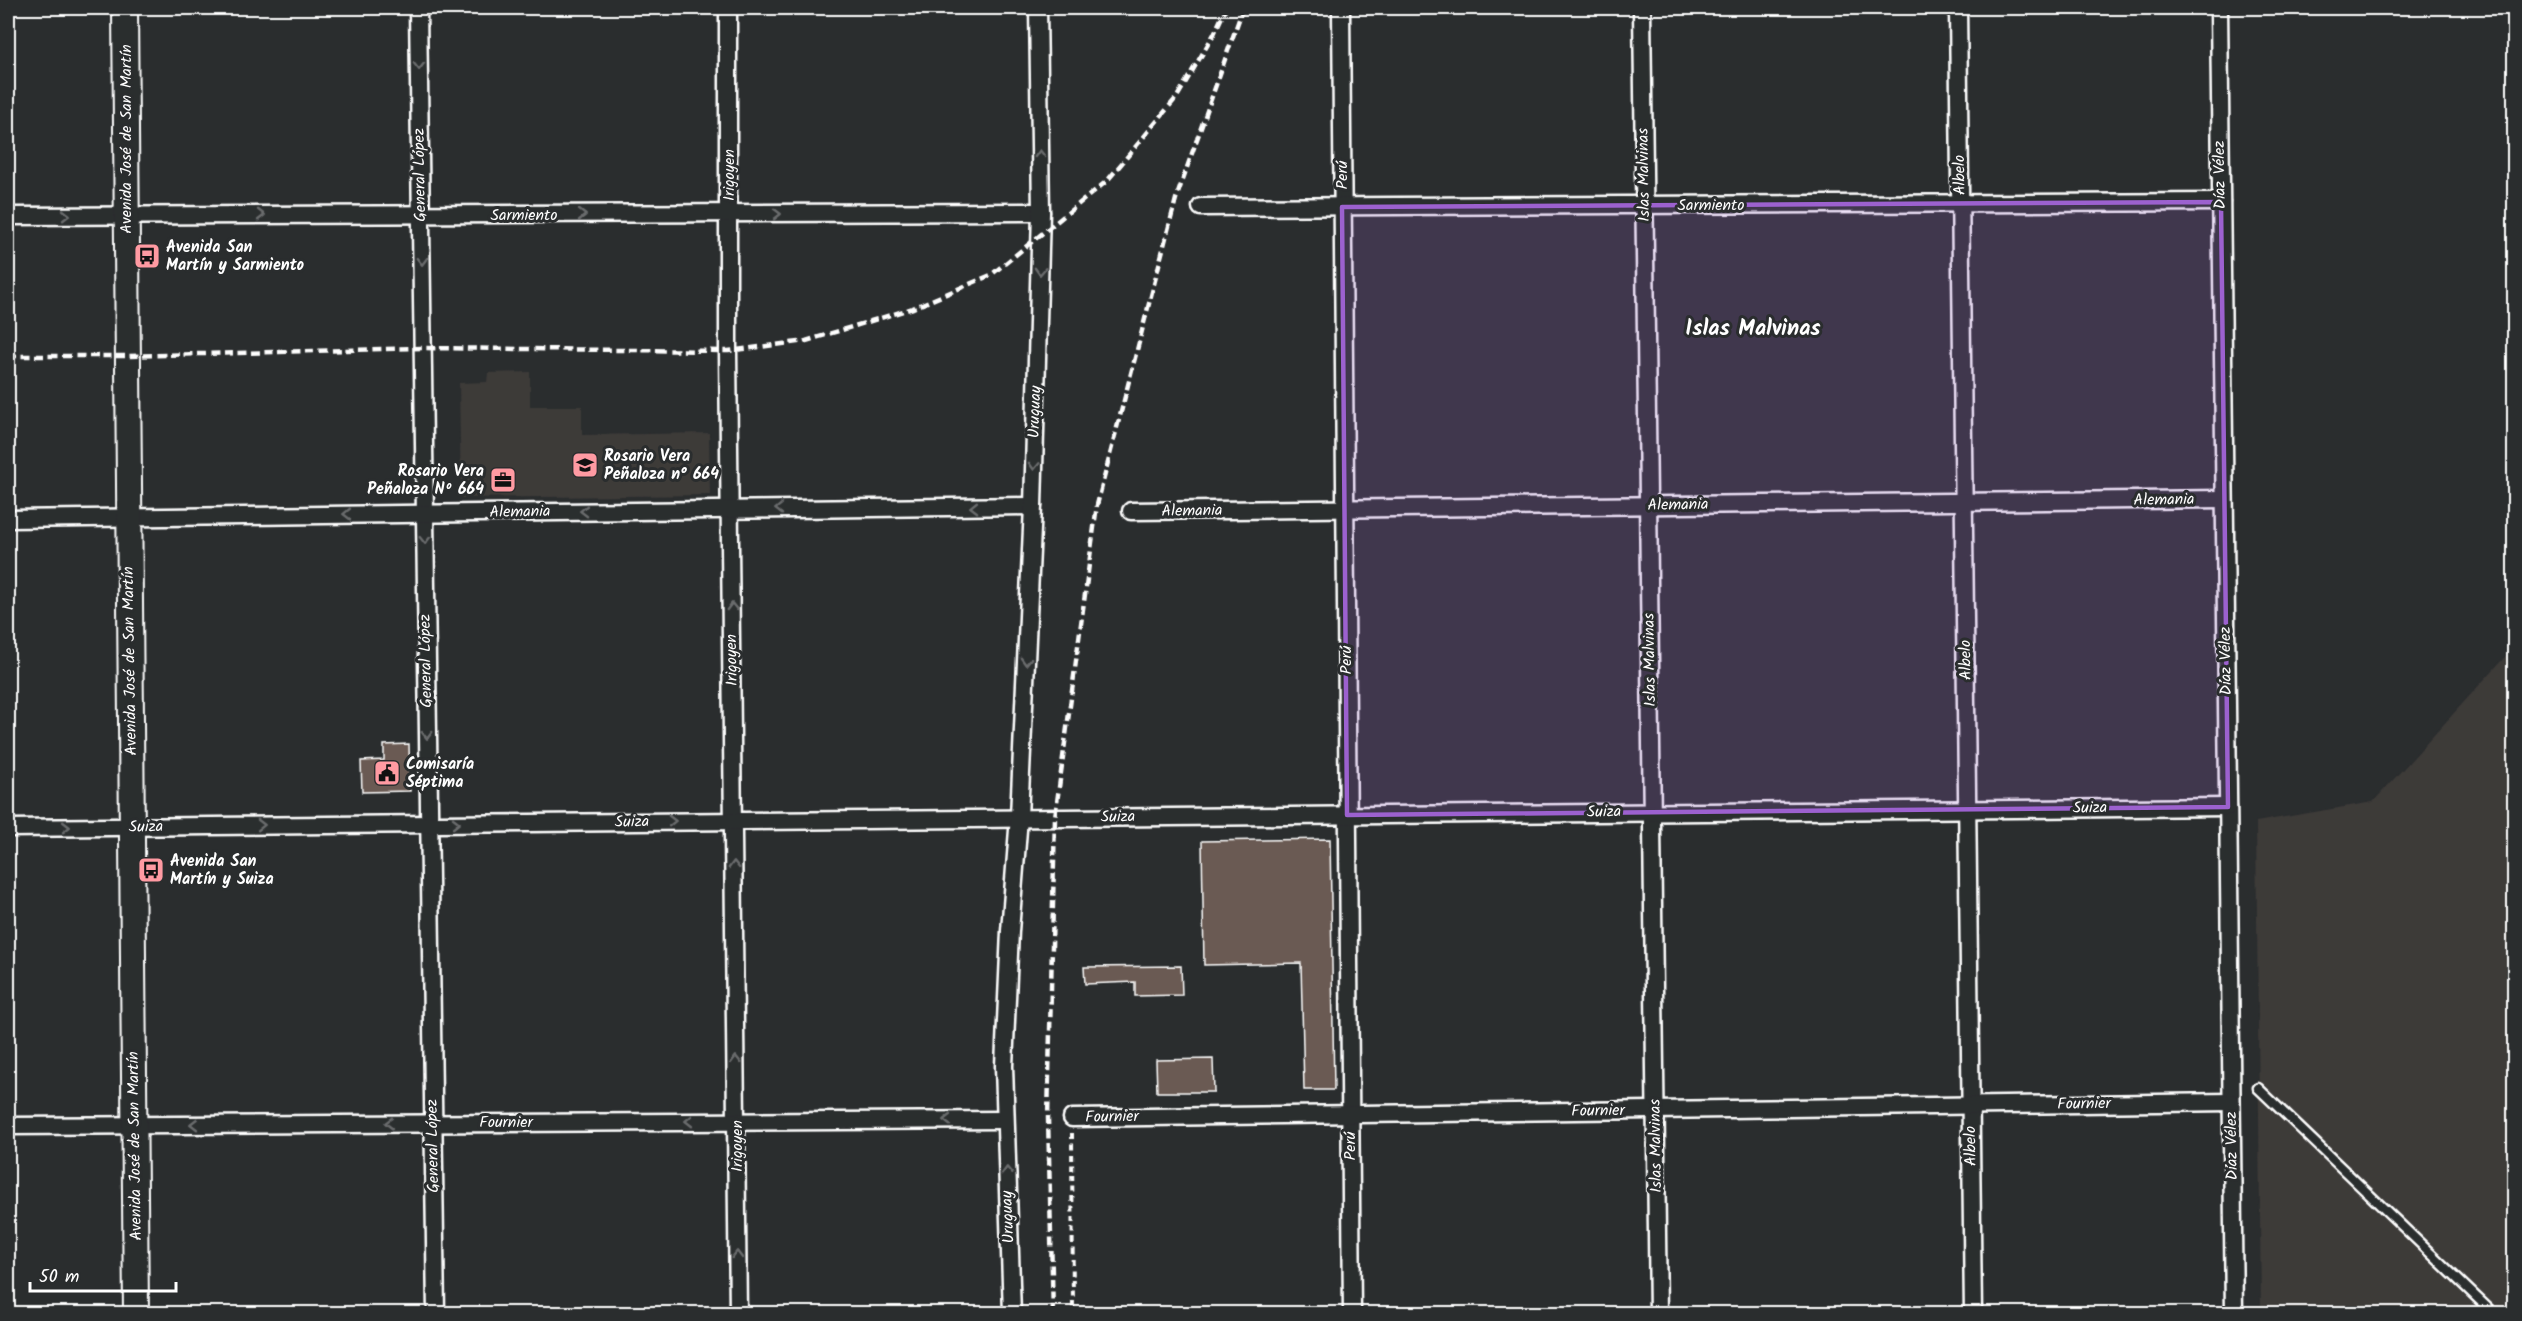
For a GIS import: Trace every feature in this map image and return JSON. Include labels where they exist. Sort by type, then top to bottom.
[{"type":"main road","name":"Avenida José de San Martín","points":[[125,8],[136,1314]]},
{"type":"street","name":"General López","points":[[418,8],[436,1314]]},
{"type":"street","name":"Irigoyen","points":[[728,8],[738,1314]]},
{"type":"street","name":"Uruguay","points":[[1012,1314],[1004,1066],[1010,931],[1019,817],[1033,506],[1041,212],[1038,8]]},
{"type":"street","name":"Perú","points":[[1341,8],[1352,1314]]},
{"type":"street","name":"Islas Malvinas","points":[[1642,8],[1658,1314]]},
{"type":"street","name":"Albelo","points":[[1959,8],[1973,1314]]},
{"type":"street","name":"Díaz Vélez","points":[[2218,8],[2234,1314]]},
{"type":"street","name":"Sarmiento","points":[[1201,207],[2221,202]]},
{"type":"street","name":"Sarmiento","points":[[8,216],[1041,212]]},
{"type":"street","name":"Alemania","points":[[1131,512],[2224,499]]},
{"type":"street","name":"Alemania","points":[[8,519],[1033,506]]},
{"type":"street","name":"Suiza","points":[[8,828],[2228,807]]},
{"type":"street","name":"Fournier","points":[[1072,1118],[2231,1102]]},
{"type":"street","name":"Fournier","points":[[8,1126],[1005,1120]]},
{"type":"lane","points":[[2258,1088],[2494,1314]]},
{"type":"path","points":[[1072,1118],[1072,1314]]},
{"type":"highlighted area","points":[[2221,202],[2228,807],[1347,815],[1342,207]]},
{"type":"shaded area","name":"Rosario Vera Peñaloza n° 664","points":[[530,372],[530,406],[582,406],[582,435],[709,433],[710,495],[461,498],[459,383],[487,382],[488,373]]},
{"type":"shaded area","points":[[2514,647],[2514,1313],[2261,1313],[2256,822],[2373,802]]},
{"type":"building","points":[[409,744],[410,791],[362,792],[361,761],[384,760],[384,745]]},
{"type":"building","points":[[1330,839],[1334,1090],[1304,1090],[1301,963],[1204,965],[1202,841]]},
{"type":"building","points":[[1181,966],[1182,995],[1135,996],[1135,982],[1085,984],[1084,967]]},
{"type":"building","points":[[1213,1059],[1214,1092],[1157,1092],[1156,1060]]},
{"type":"railway","points":[[8,356],[128,356],[422,348],[728,351],[806,341],[913,308],[991,275],[1107,181],[1177,97],[1214,34],[1226,8]]},
{"type":"railway","points":[[1053,1314],[1048,1118],[1055,817],[1097,505],[1176,199],[1243,8]]},
{"type":"place","name":"Avenida San Martín y Sarmiento","points":[[147,256]]},
{"type":"place","name":"Rosario Vera Peñaloza n° 664","points":[[585,465]]},
{"type":"place","name":"Rosario Vera Peñaloza Nº 664","points":[[503,480]]},
{"type":"place","name":"Comisaría Séptima","points":[[387,773]]},
{"type":"place","name":"Avenida San Martín y Suiza","points":[[151,870]]},
{"type":"district","name":"Islas Malvinas","points":[[1753,329]]}]
